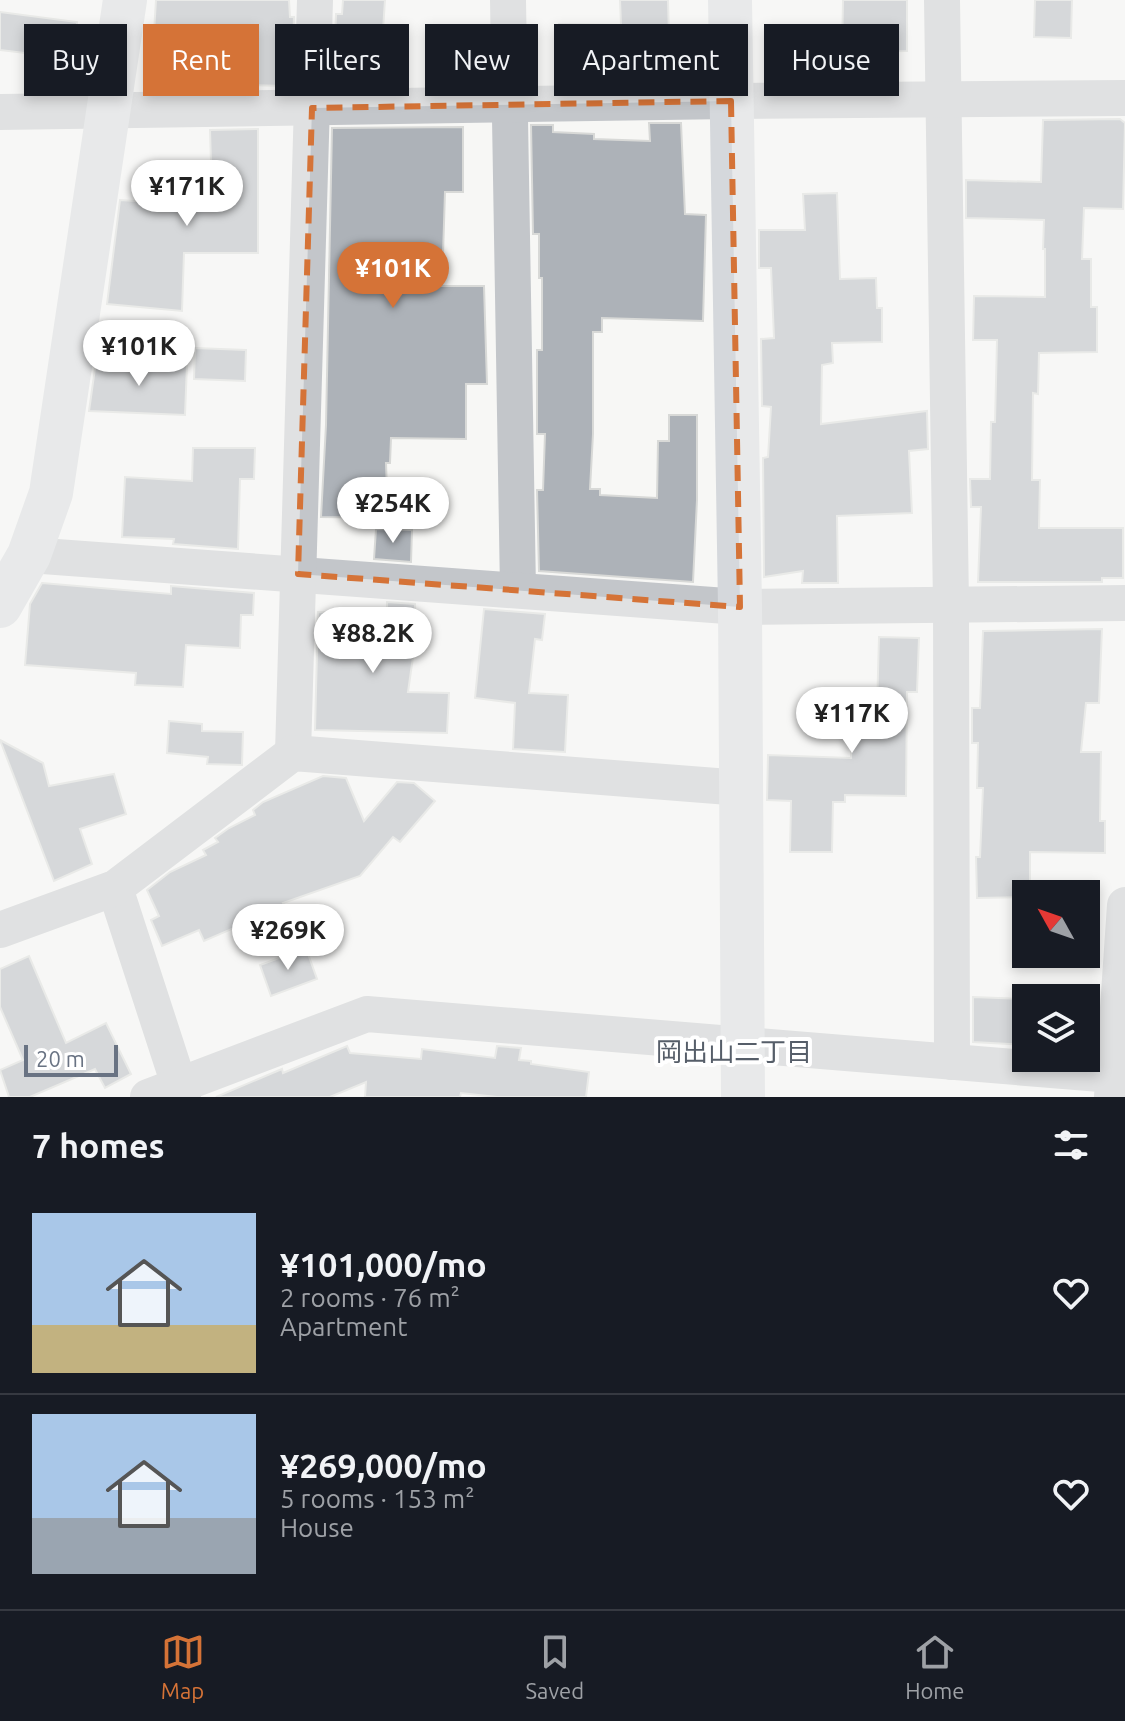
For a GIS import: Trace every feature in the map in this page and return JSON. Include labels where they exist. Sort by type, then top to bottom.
[{"type":"street","points":[[0,606],[29,555],[51,493],[125,0]]},
{"type":"street","points":[[293,753],[315,0]]},
{"type":"street","points":[[508,0],[518,590]]},
{"type":"street","points":[[730,0],[740,607],[743,1097]]},
{"type":"street","points":[[942,0],[951,604],[952,1062]]},
{"type":"street","points":[[0,112],[1125,98]]},
{"type":"street","points":[[29,555],[740,607],[1125,603]]},
{"type":"street","points":[[0,930],[115,888],[293,753],[742,788]]},
{"type":"street","points":[[115,888],[170,1093],[367,1014],[952,1062],[1116,1083],[1125,905]]},
{"type":"highlighted area","points":[[731,101],[740,607],[298,574],[312,108]]},
{"type":"building","points":[[156,0],[289,0],[290,17],[294,17],[294,24],[275,24],[275,86],[259,85],[259,24],[154,24]]},
{"type":"building","points":[[343,0],[385,0],[383,24],[336,24],[336,14],[342,14]]},
{"type":"building","points":[[620,0],[668,0],[669,24],[621,24]]},
{"type":"building","points":[[843,0],[907,0],[907,51],[899,51],[899,24],[843,24]]},
{"type":"building","points":[[1035,0],[1072,0],[1071,38],[1034,37]]},
{"type":"building","points":[[0,12],[77,22],[24,24],[24,53],[0,50]]},
{"type":"building","points":[[1120,119],[1125,123],[1123,209],[1084,208],[1082,259],[1091,259],[1091,307],[1097,307],[1097,352],[1039,353],[1038,394],[1033,393],[1032,480],[1040,480],[1039,528],[1123,528],[1123,578],[1102,578],[1102,582],[978,582],[981,507],[971,507],[970,479],[990,479],[997,340],[973,340],[974,296],[1045,297],[1045,249],[1044,220],[966,218],[966,180],[1041,182],[1043,120]]},
{"type":"building","points":[[649,123],[681,123],[685,214],[706,215],[703,321],[602,318],[602,332],[593,332],[590,489],[600,489],[600,495],[657,498],[658,441],[669,441],[669,415],[697,415],[693,582],[539,571],[537,490],[543,490],[545,434],[537,434],[537,350],[542,350],[542,278],[539,278],[539,234],[533,234],[531,125],[553,125],[553,132],[594,134],[594,139],[650,141]]},
{"type":"building","points":[[463,127],[463,192],[445,192],[442,286],[484,286],[487,384],[466,384],[466,439],[391,438],[390,463],[386,463],[388,518],[321,517],[332,128]]},
{"type":"building","points":[[258,129],[258,253],[184,253],[182,311],[107,304],[120,200],[202,205],[202,198],[212,198],[210,130]]},
{"type":"building","points":[[837,193],[840,279],[876,278],[877,308],[882,308],[882,342],[832,343],[833,363],[822,365],[821,424],[927,411],[928,449],[909,451],[912,513],[837,516],[838,583],[802,583],[803,571],[764,577],[763,458],[768,457],[771,407],[762,406],[761,339],[774,338],[771,268],[759,268],[759,230],[805,230],[803,194]]},
{"type":"building","points":[[195,348],[246,350],[245,381],[194,379]]},
{"type":"building","points":[[96,361],[187,365],[185,415],[89,411]]},
{"type":"building","points":[[193,448],[255,448],[254,479],[240,479],[238,549],[173,544],[174,539],[122,537],[125,477],[192,481]]},
{"type":"building","points":[[376,529],[412,530],[411,562],[374,559]]},
{"type":"building","points":[[42,583],[171,594],[171,586],[254,593],[253,615],[241,615],[240,648],[186,645],[183,687],[135,685],[136,673],[25,665],[30,604]]},
{"type":"building","points":[[387,602],[415,604],[416,636],[408,692],[449,693],[447,733],[315,730],[318,612],[387,614]]},
{"type":"building","points":[[484,609],[545,614],[542,640],[535,639],[529,693],[568,695],[565,752],[513,749],[515,703],[475,698]]},
{"type":"building","points":[[1102,629],[1099,703],[1086,703],[1081,752],[1101,752],[1100,821],[1105,821],[1105,853],[1030,852],[1030,880],[1012,880],[1012,897],[977,898],[976,857],[980,857],[983,788],[977,788],[978,743],[972,743],[972,708],[980,708],[983,631]]},
{"type":"building","points":[[879,637],[919,638],[917,692],[907,692],[906,796],[845,795],[845,802],[833,802],[832,852],[790,852],[791,801],[767,800],[768,755],[851,758],[852,707],[877,708]]},
{"type":"building","points":[[169,721],[202,724],[202,731],[243,732],[242,765],[207,764],[208,757],[167,753]]},
{"type":"building","points":[[0,740],[43,763],[49,786],[114,774],[126,814],[80,829],[92,864],[54,881]]},
{"type":"building","points":[[323,776],[346,778],[364,821],[397,782],[414,783],[435,801],[400,842],[393,837],[360,876],[283,903],[285,906],[204,941],[199,930],[162,946],[151,920],[159,916],[147,890],[170,872],[206,855],[203,850],[218,842],[215,838],[255,815],[253,810],[263,802]]},
{"type":"building","points":[[306,948],[317,979],[271,996],[260,965]]},
{"type":"building","points":[[29,956],[66,1043],[106,1023],[131,1074],[105,1088],[95,1069],[30,1097],[9,1097],[0,1070],[23,1060],[0,1007],[0,969]]},
{"type":"building","points":[[973,997],[1012,998],[1012,1044],[973,1042]]},
{"type":"building","points":[[347,1046],[350,1053],[421,1059],[422,1049],[495,1058],[497,1046],[521,1048],[519,1060],[589,1072],[586,1097],[497,1097],[461,1093],[460,1097],[365,1097],[366,1082],[330,1097],[216,1097]]},
{"type":"district","name":"岡出山二丁目","points":[[734,1051]]}]
